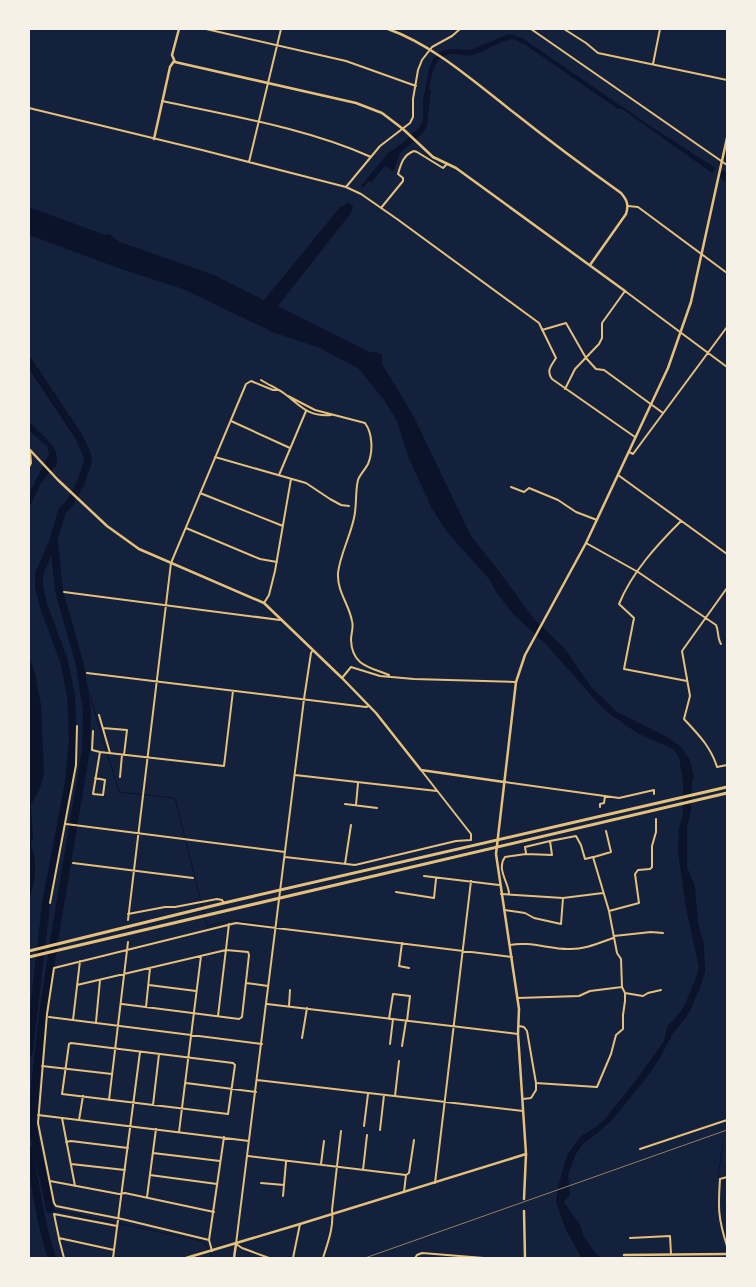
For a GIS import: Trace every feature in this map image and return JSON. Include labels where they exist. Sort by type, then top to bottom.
[{"type":"highway","points":[[29,951],[224,903],[727,787]]},
{"type":"highway","points":[[29,957],[725,794]]},
{"type":"main road","points":[[179,29],[172,56],[178,64],[372,108],[382,113],[433,157],[456,168],[625,291]]},
{"type":"main road","points":[[388,29],[444,60],[558,148],[621,193],[626,199],[628,206],[626,214],[590,265]]},
{"type":"main road","points":[[154,139],[170,67],[174,61]]},
{"type":"main road","points":[[524,1199],[526,1154],[518,1034],[518,998],[501,894],[496,848],[516,682],[525,655],[586,543],[668,368],[691,302],[703,255],[727,138]]},
{"type":"main road","points":[[29,450],[107,526],[124,539],[171,563],[264,603],[369,706],[421,770],[504,782]]},
{"type":"main road","points":[[188,1258],[526,1154]]},
{"type":"main road","points":[[524,1211],[525,1258]]},
{"type":"main road","points":[[234,1258],[236,1244]]},
{"type":"main road","points":[[624,1255],[727,1254]]},
{"type":"street","points":[[206,29],[346,61],[416,86]]},
{"type":"street","points":[[249,162],[260,123],[281,29]]},
{"type":"street","points":[[346,187],[380,146],[404,130],[410,123],[413,117],[413,99],[418,70],[422,60],[429,50],[458,29]]},
{"type":"street","points":[[531,29],[727,164]]},
{"type":"street","points":[[564,29],[598,54],[727,80]]},
{"type":"street","points":[[570,33],[571,29]]},
{"type":"street","points":[[653,64],[660,29]]},
{"type":"street","points":[[162,101],[260,123],[336,143],[371,158]]},
{"type":"street","points":[[29,108],[346,187],[381,208],[539,323],[556,358],[549,368],[549,375],[552,380],[636,438]]},
{"type":"street","points":[[381,208],[403,181],[404,179],[398,172],[403,158],[409,153],[417,152],[443,168],[447,164]]},
{"type":"street","points":[[628,206],[638,207],[727,273]]},
{"type":"street","points":[[565,389],[575,369],[599,344],[602,338],[602,323],[625,291],[727,367]]},
{"type":"street","points":[[542,330],[563,322],[566,323],[586,358],[596,369],[604,370],[662,413]]},
{"type":"street","points":[[629,452],[633,454],[727,327]]},
{"type":"street","points":[[261,380],[310,408],[365,423],[369,428],[371,451],[368,463],[358,483],[354,517],[340,565],[338,580],[341,594],[353,622],[351,641],[357,659],[366,667],[389,676]]},
{"type":"street","points":[[128,920],[171,563],[248,381],[273,390],[279,390]]},
{"type":"street","points":[[288,396],[306,411],[333,415]]},
{"type":"street","points":[[278,475],[306,411]]},
{"type":"street","points":[[230,421],[290,448]]},
{"type":"street","points":[[29,450],[32,463],[29,467]]},
{"type":"street","points":[[215,457],[306,483],[330,499],[341,505],[348,506]]},
{"type":"street","points":[[618,475],[727,554]]},
{"type":"street","points":[[264,603],[269,595],[277,562],[291,478]]},
{"type":"street","points":[[511,487],[524,492],[529,488],[558,500],[576,512],[597,520]]},
{"type":"street","points":[[200,493],[283,526]]},
{"type":"street","points":[[681,521],[654,549],[619,604],[634,618],[624,668],[687,681]]},
{"type":"street","points":[[186,527],[260,559],[277,562]]},
{"type":"street","points":[[586,543],[638,572],[716,625],[718,641],[721,644]]},
{"type":"street","points":[[727,588],[682,651],[690,696],[684,719],[707,744],[713,754],[717,767],[727,765]]},
{"type":"street","points":[[64,592],[282,620]]},
{"type":"street","points":[[269,1258],[236,1244],[304,699],[313,650]]},
{"type":"street","points":[[342,678],[351,667],[380,676],[516,682]]},
{"type":"street","points":[[87,673],[369,706]]},
{"type":"street","points":[[92,731],[92,750],[104,753],[224,766],[233,691]]},
{"type":"street","points":[[98,715],[109,753]]},
{"type":"street","points":[[50,903],[76,765],[77,726]]},
{"type":"street","points":[[103,728],[127,730],[120,777]]},
{"type":"street","points":[[95,778],[105,780],[103,795],[97,796],[93,794],[95,778],[100,752]]},
{"type":"street","points":[[285,857],[356,865],[456,841],[471,840],[471,834],[421,770]]},
{"type":"street","points":[[295,775],[437,791]]},
{"type":"street","points":[[356,805],[358,782]]},
{"type":"street","points":[[504,782],[619,798],[654,790],[654,794]]},
{"type":"street","points":[[600,807],[600,804],[604,803],[605,796]]},
{"type":"street","points":[[345,804],[377,808]]},
{"type":"street","points":[[609,911],[639,903],[635,874],[638,870],[650,869],[653,865],[652,846],[656,832],[656,819]]},
{"type":"street","points":[[66,824],[285,852]]},
{"type":"street","points":[[345,864],[352,826]]},
{"type":"street","points":[[526,854],[525,847],[576,836],[585,859],[593,858],[611,852],[606,831]]},
{"type":"street","points":[[509,894],[503,880],[502,860],[511,856],[526,854],[552,855],[550,841]]},
{"type":"street","points":[[536,1083],[596,1088],[611,1054],[616,1035],[624,1029],[625,993],[622,987],[621,959],[613,937],[609,911],[593,858]]},
{"type":"street","points":[[72,863],[192,878]]},
{"type":"street","points":[[424,876],[500,885]]},
{"type":"street","points":[[396,892],[434,898],[436,878]]},
{"type":"street","points":[[435,1183],[471,881]]},
{"type":"street","points":[[501,894],[563,898],[604,893]]},
{"type":"street","points":[[504,910],[525,913],[534,918],[561,924],[563,898]]},
{"type":"street","points":[[128,914],[217,899],[222,900],[224,903]]},
{"type":"street","points":[[209,1240],[119,1218],[56,1206],[54,1203],[41,1142],[38,1115],[54,968],[236,923],[512,957]]},
{"type":"street","points":[[218,1016],[229,924]]},
{"type":"street","points":[[510,945],[539,945],[569,949],[591,945],[613,937],[651,932],[664,933]]},
{"type":"street","points":[[108,1100],[122,1004],[128,942]]},
{"type":"street","points":[[402,943],[399,966],[409,968]]},
{"type":"street","points":[[78,985],[226,950],[248,952],[242,1017],[218,1016],[122,1004]]},
{"type":"street","points":[[180,1132],[201,956]]},
{"type":"street","points":[[73,1020],[80,961]]},
{"type":"street","points":[[146,1007],[150,968]]},
{"type":"street","points":[[96,1023],[100,980]]},
{"type":"street","points":[[246,983],[269,986]]},
{"type":"street","points":[[149,985],[197,991]]},
{"type":"street","points":[[518,998],[578,996],[590,991],[622,987]]},
{"type":"street","points":[[289,1006],[290,990]]},
{"type":"street","points":[[625,993],[643,996],[648,992],[661,990]]},
{"type":"street","points":[[389,1019],[393,994],[410,996],[402,1046]]},
{"type":"street","points":[[267,1004],[518,1034]]},
{"type":"street","points":[[302,1038],[307,1008]]},
{"type":"street","points":[[48,1017],[262,1044]]},
{"type":"street","points":[[390,1044],[393,1019]]},
{"type":"street","points":[[519,1026],[524,1027],[528,1031],[536,1083],[536,1090],[531,1098],[523,1099]]},
{"type":"street","points":[[69,1044],[140,1052],[233,1063],[235,1065],[228,1114],[62,1094],[69,1044]]},
{"type":"street","points":[[113,1258],[140,1052]]},
{"type":"street","points":[[153,1106],[159,1054]]},
{"type":"street","points":[[395,1096],[399,1060]]},
{"type":"street","points":[[42,1066],[112,1074]]},
{"type":"street","points":[[257,1080],[523,1112]]},
{"type":"street","points":[[186,1083],[256,1092]]},
{"type":"street","points":[[364,1126],[368,1093]]},
{"type":"street","points":[[380,1130],[384,1095]]},
{"type":"street","points":[[79,1120],[83,1096]]},
{"type":"street","points":[[38,1115],[250,1141]]},
{"type":"street","points":[[62,1118],[75,1186]]},
{"type":"street","points":[[640,1149],[727,1120]]},
{"type":"street","points":[[146,1197],[156,1129]]},
{"type":"street","points":[[322,1258],[330,1237],[333,1220],[332,1214],[341,1131]]},
{"type":"street","points":[[363,1170],[367,1135]]},
{"type":"street","points":[[212,1251],[209,1240],[224,1137]]},
{"type":"street","points":[[404,1192],[414,1140]]},
{"type":"street","points":[[321,1165],[324,1141]]},
{"type":"street","points":[[66,1142],[128,1148]]},
{"type":"street","points":[[153,1153],[221,1161]]},
{"type":"street","points":[[248,1156],[406,1175]]},
{"type":"street","points":[[283,1196],[287,1160]]},
{"type":"street","points":[[71,1164],[125,1170]]},
{"type":"street","points":[[150,1175],[218,1184]]},
{"type":"street","points":[[727,1177],[720,1179],[718,1208],[720,1226],[727,1246]]},
{"type":"street","points":[[50,1181],[125,1193],[214,1212]]},
{"type":"street","points":[[261,1183],[284,1185]]},
{"type":"street","points":[[64,1258],[54,1214],[118,1226]]},
{"type":"street","points":[[293,1258],[300,1224]]},
{"type":"street","points":[[630,1238],[670,1236],[671,1254]]},
{"type":"street","points":[[59,1238],[114,1250]]},
{"type":"street","points":[[415,1258],[422,1253],[484,1258]]},
{"type":"street","points":[[201,1254],[202,1258]]},
{"type":"water","points":[[509,34],[522,38],[715,169],[712,173],[622,109],[618,109],[514,39],[473,55],[457,54],[442,57],[435,66],[431,77],[427,126],[423,133],[400,153],[393,171],[385,166],[371,183],[369,181],[363,188],[361,186],[388,153],[419,128],[423,120],[423,101],[429,69],[433,59],[442,51],[450,49],[470,50]]},
{"type":"water","points":[[348,202],[353,206],[351,213],[278,306],[370,352],[382,355],[382,364],[413,415],[471,536],[535,620],[565,649],[592,688],[617,712],[667,737],[680,746],[690,760],[694,777],[692,781],[691,810],[687,827],[687,867],[695,886],[698,923],[704,944],[705,972],[689,1013],[672,1035],[650,1073],[614,1118],[583,1144],[576,1154],[568,1175],[570,1194],[564,1202],[580,1225],[583,1235],[595,1253],[601,1258],[581,1257],[566,1230],[556,1202],[558,1187],[567,1155],[581,1136],[605,1119],[664,1041],[667,1027],[686,1002],[699,968],[686,908],[678,852],[679,828],[683,814],[683,783],[679,757],[673,749],[637,733],[610,714],[595,700],[546,644],[514,615],[496,592],[490,580],[447,532],[431,507],[408,456],[397,421],[384,400],[359,369],[320,348],[275,333],[183,289],[121,269],[29,235],[29,207],[105,235],[109,234],[120,242],[214,275],[264,300],[341,206]]},
{"type":"water","points":[[29,421],[49,441],[56,453],[57,459],[56,467],[41,483],[29,508],[29,491],[49,454],[47,446],[29,431]]},
{"type":"water","points":[[29,657],[35,673],[41,705],[44,772],[41,786],[31,806],[33,837],[31,845],[35,858],[35,876],[29,905]]},
{"type":"waterway","points":[[723,175],[727,178]]},
{"type":"waterway","points":[[29,362],[79,437],[88,462],[81,482],[70,503],[62,511],[53,542],[39,574],[39,587],[43,604],[64,661],[71,696],[73,739],[69,782],[46,904],[29,1052]]},
{"type":"waterway","points":[[50,1209],[34,1135],[35,1087],[43,1014],[86,750],[87,712],[80,665],[59,591],[54,543]]},
{"type":"waterway","points":[[83,684],[86,683],[119,792],[175,798],[207,926],[233,920],[273,926]]},
{"type":"waterway","points":[[718,1177],[723,1143]]},
{"type":"waterway","points":[[29,1150],[41,1218],[52,1258]]},
{"type":"waterway","points":[[50,1209],[202,1241],[208,1248],[212,1258]]},
{"type":"railway","points":[[365,1258],[727,1130]]}]
